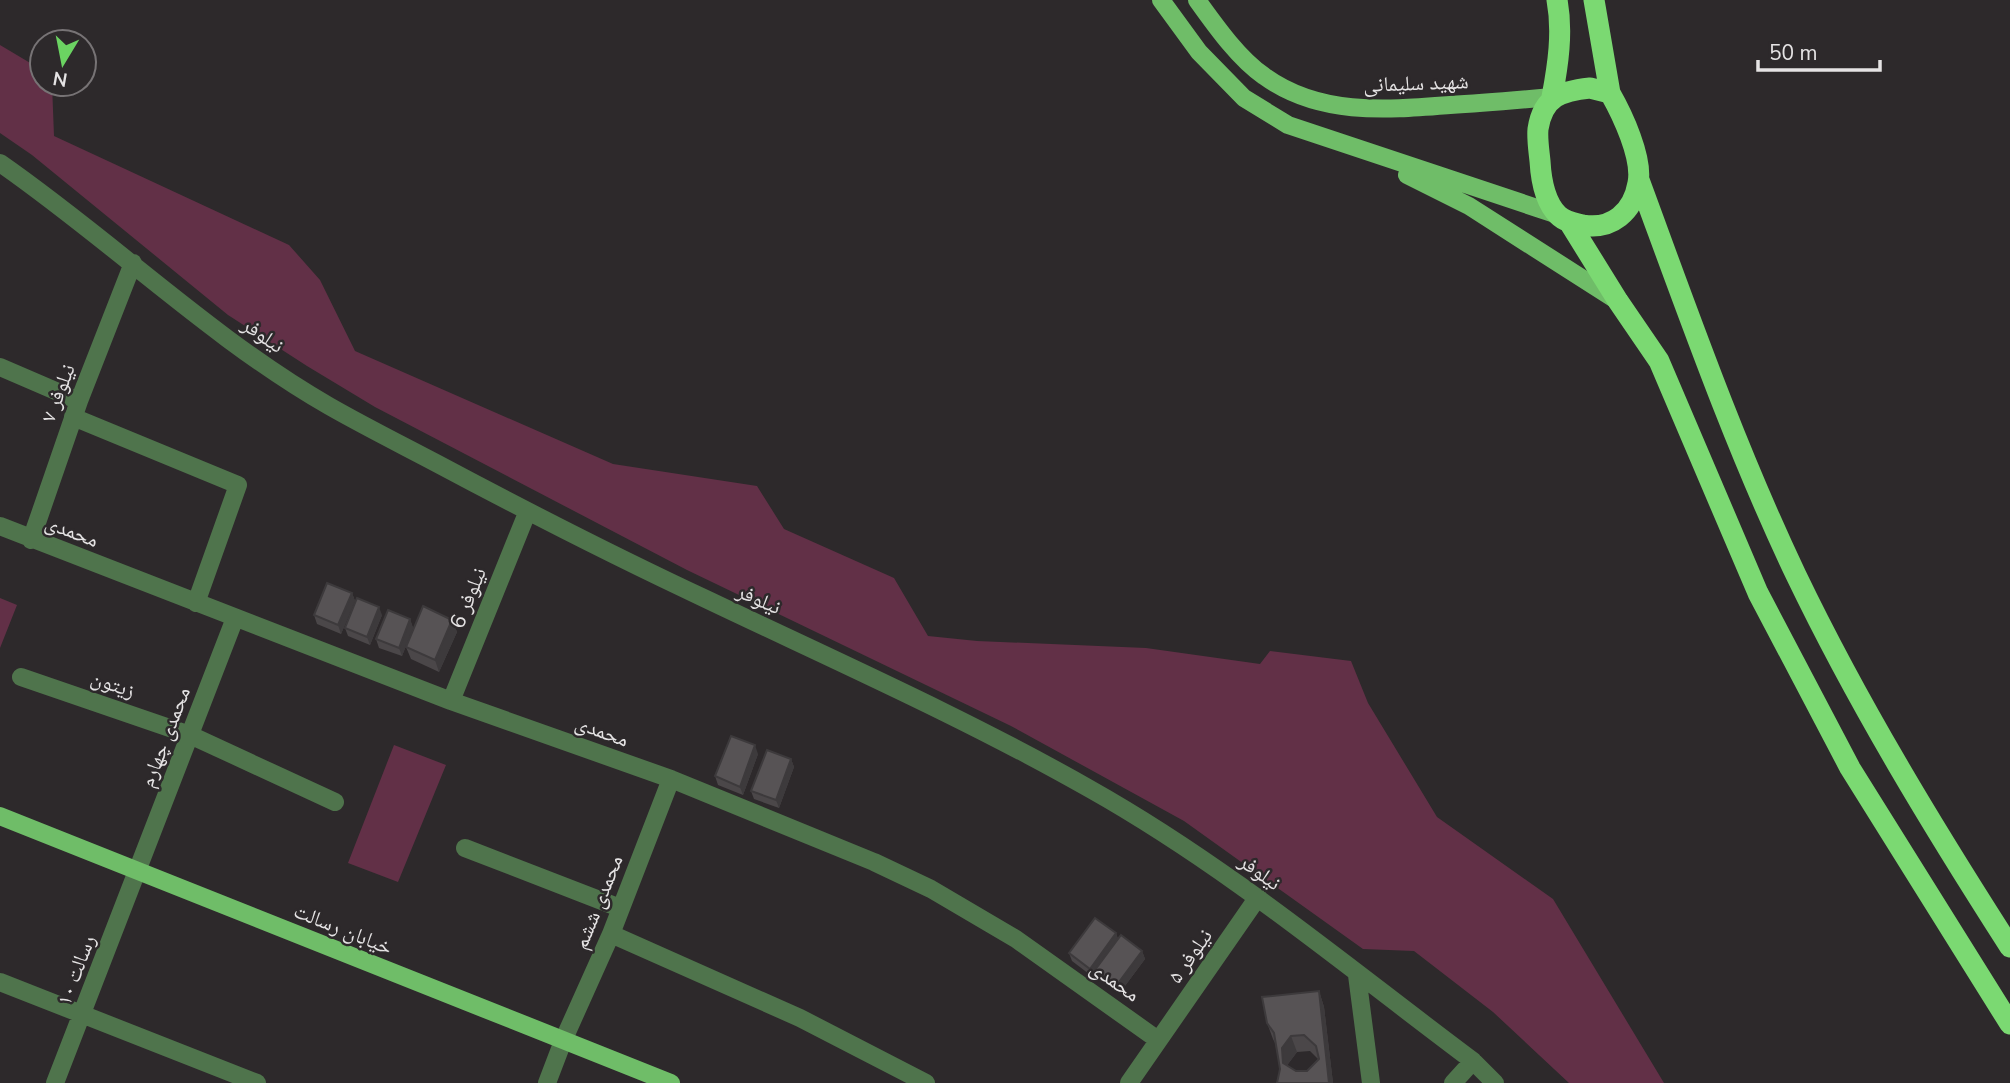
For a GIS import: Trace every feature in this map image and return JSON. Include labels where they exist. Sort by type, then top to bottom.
[{"type":"highway","points":[[1557,0],[1560,16],[1558,61],[1552,97],[1541,116],[1538,139],[1543,185],[1549,201],[1564,219],[1659,361],[1758,593],[1850,768],[2010,1024]]},
{"type":"highway","points":[[1594,0],[1610,93],[1620,110],[1632,145],[1639,180],[1723,409],[1796,575],[1886,747],[2010,947]]},
{"type":"highway","points":[[1552,97],[1571,90],[1590,88],[1610,93]]},
{"type":"highway","points":[[1564,219],[1594,227],[1612,224],[1628,210],[1639,180]]},
{"type":"main road","points":[[1161,0],[1199,52],[1244,97],[1288,125],[1564,219]]},
{"type":"main road","name":"شهید سلیمانی","points":[[1196,0],[1221,33],[1263,75],[1300,97],[1343,108],[1388,110],[1552,97]]},
{"type":"main road","points":[[1357,149],[1469,206],[1618,301]]},
{"type":"main road","name":"خیابان رسالت","points":[[0,816],[670,1083]]},
{"type":"street","name":"نیلوفر","points":[[0,163],[134,263],[236,345],[326,405],[527,513],[698,596],[792,638],[1065,775],[1181,844],[1258,898],[1473,1061],[1495,1083]]},
{"type":"street","name":"نیلوفر ۷","points":[[30,540],[76,409],[134,263]]},
{"type":"street","points":[[0,367],[76,409],[237,485],[196,603]]},
{"type":"street","name":"نیلوفر 6","points":[[451,701],[527,513]]},
{"type":"street","name":"محمدی","points":[[0,526],[30,540],[451,701],[671,779],[793,827],[931,889],[1016,939],[1158,1040]]},
{"type":"street","name":"محمدی چهارم","points":[[138,873],[235,618]]},
{"type":"street","name":"زیتون","points":[[21,677],[190,735],[335,802]]},
{"type":"street","name":"محمدی ششم","points":[[547,1083],[611,934],[671,779]]},
{"type":"street","points":[[465,848],[620,908]]},
{"type":"street","name":"رسالت ۱۰","points":[[55,1083],[138,873]]},
{"type":"street","name":"نیلوفر ۵","points":[[1129,1083],[1258,898]]},
{"type":"street","points":[[611,934],[800,1018],[926,1083]]},
{"type":"street","points":[[1357,975],[1371,1083]]},
{"type":"street","points":[[0,982],[257,1083]]},
{"type":"street","points":[[1453,1083],[1473,1061]]},
{"type":"shaded area","points":[[0,45],[28,62],[28,98],[53,98],[54,136],[289,245],[320,280],[355,351],[613,464],[757,486],[784,529],[894,578],[928,636],[977,641],[1146,648],[1260,664],[1270,651],[1351,661],[1368,703],[1437,817],[1553,899],[1664,1083],[1569,1083],[1493,1012],[1414,951],[1363,949],[1184,821],[1011,726],[687,570],[375,407],[228,315],[32,155],[0,133]]},
{"type":"shaded area","points":[[0,598],[17,605],[0,648]]},
{"type":"shaded area","points":[[394,745],[446,765],[398,882],[348,863]]},
{"type":"building","points":[[327,583],[352,593],[338,625],[314,615]]},
{"type":"building","points":[[357,598],[379,607],[367,637],[345,628]]},
{"type":"building","points":[[423,606],[452,620],[435,660],[406,647]]},
{"type":"building","points":[[388,610],[410,619],[399,648],[376,639]]},
{"type":"building","points":[[731,736],[755,745],[740,787],[715,776]]},
{"type":"building","points":[[767,750],[791,759],[776,800],[751,791]]},
{"type":"building","points":[[1095,918],[1116,933],[1090,969],[1069,953]]},
{"type":"building","points":[[1121,935],[1142,951],[1116,986],[1095,970]]},
{"type":"building","points":[[1319,991],[1329,1083],[1277,1083],[1280,1069],[1274,1033],[1267,1023],[1262,997]],"holes":[[[1304,1035],[1316,1046],[1319,1059],[1307,1071],[1296,1071],[1283,1063],[1282,1048],[1291,1036]]]}]
